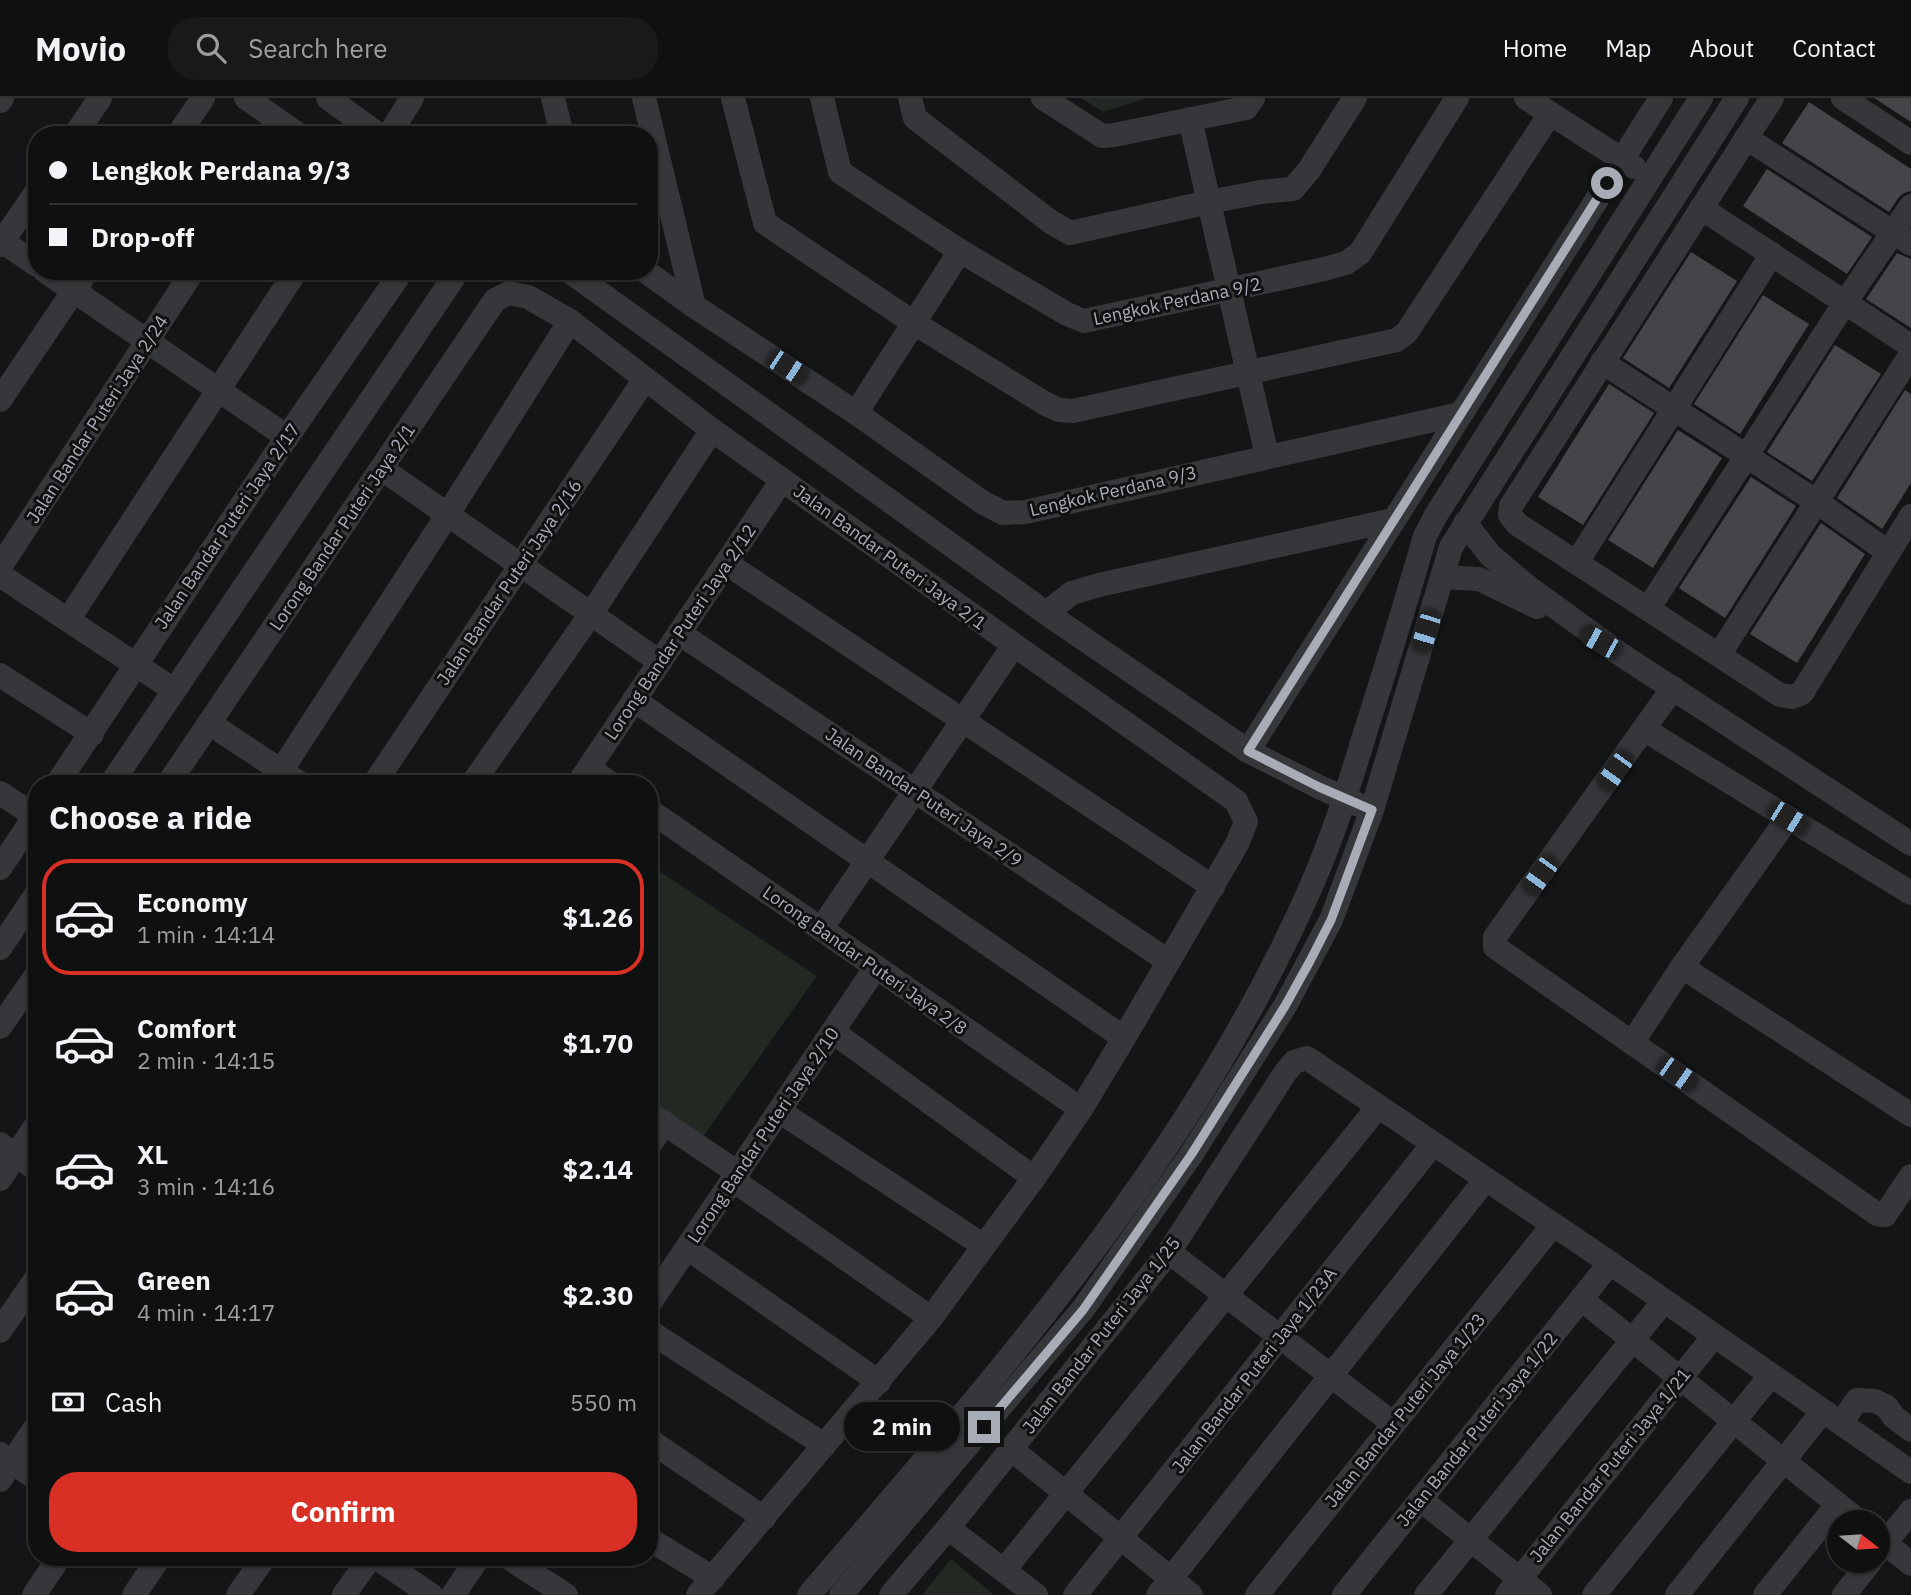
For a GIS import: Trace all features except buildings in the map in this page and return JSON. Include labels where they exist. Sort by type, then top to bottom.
[{"type":"street","points":[[81,126],[100,98]]},
{"type":"street","points":[[184,126],[203,98]]},
{"type":"street","points":[[246,98],[282,126]]},
{"type":"street","points":[[328,98],[367,126]]},
{"type":"street","points":[[395,126],[412,98]]},
{"type":"street","points":[[553,98],[560,126]]},
{"type":"street","points":[[644,98],[651,126]]},
{"type":"street","points":[[733,98],[765,223],[914,323],[1046,404],[1059,410],[1073,411],[1397,340],[1407,332],[1550,114]]},
{"type":"street","name":"Lengkok Perdana 9/2","points":[[821,98],[839,172],[960,251],[1067,314],[1084,321],[1346,262],[1360,253],[1457,98]]},
{"type":"street","points":[[910,98],[915,118],[1051,222],[1070,233],[1209,202],[1293,188],[1309,170],[1355,98]]},
{"type":"street","points":[[1043,98],[1102,136],[1246,108],[1253,98]]},
{"type":"street","points":[[1525,98],[1651,178]]},
{"type":"street","points":[[1248,751],[1661,98]]},
{"type":"street","points":[[809,1595],[996,1375],[1117,1219],[1219,1064],[1261,990],[1310,890],[1345,798],[1426,536],[1436,515],[1701,98]]},
{"type":"street","points":[[841,1595],[1083,1310],[1191,1155],[1285,1006],[1331,920],[1372,810],[1451,547],[1737,98]]},
{"type":"street","points":[[1772,98],[1511,506],[1510,515],[1517,524],[1780,695],[1792,697],[1802,693],[1911,516]]},
{"type":"street","points":[[1843,98],[1911,143]]},
{"type":"street","points":[[1190,119],[1267,456]]},
{"type":"street","points":[[1746,138],[1902,238]]},
{"type":"street","points":[[658,156],[694,306]]},
{"type":"street","points":[[28,204],[1,242],[28,259]]},
{"type":"street","points":[[1648,609],[1844,304],[1902,238],[1911,206]]},
{"type":"street","points":[[1701,208],[1911,346]]},
{"type":"street","points":[[856,413],[960,251]]},
{"type":"street","points":[[1577,562],[1772,254]]},
{"type":"street","name":"Jalan Bandar Puteri Jaya 2/24","points":[[0,567],[187,280]]},
{"type":"street","points":[[68,620],[290,280]]},
{"type":"street","name":"Jalan Bandar Puteri Jaya 2/17","points":[[63,775],[287,436],[396,280]]},
{"type":"street","points":[[117,775],[452,280]]},
{"type":"street","points":[[582,280],[1046,612],[1248,751],[1372,810]]},
{"type":"street","name":"Lengkok Perdana 9/3","points":[[658,280],[856,413],[982,502],[1003,513],[1025,512],[1460,414]]},
{"type":"street","points":[[0,400],[80,281],[148,341],[287,436]]},
{"type":"street","name":"Lorong Bandar Puteri Jaya 2/1","points":[[174,775],[495,300],[509,293],[528,297]]},
{"type":"street","name":"Jalan Bandar Puteri Jaya 2/1","points":[[528,297],[570,321],[712,430],[1236,801],[1245,822],[1237,844],[1213,887]]},
{"type":"street","points":[[292,775],[448,514],[570,321]]},
{"type":"street","points":[[1719,654],[1911,354]]},
{"type":"street","points":[[1602,362],[1817,502],[1888,552]]},
{"type":"street","name":"Jalan Bandar Puteri Jaya 2/16","points":[[380,775],[645,379]]},
{"type":"street","points":[[478,775],[591,614],[712,430]]},
{"type":"street","points":[[382,468],[660,662]]},
{"type":"street","name":"Lorong Bandar Puteri Jaya 2/12","points":[[584,775],[782,480]]},
{"type":"street","points":[[1046,612],[1072,593],[1099,585],[1393,520]]},
{"type":"street","points":[[1465,523],[1490,555],[1528,587],[1620,654]]},
{"type":"street","points":[[658,1547],[705,1587],[879,1382],[931,1318],[1081,1109],[1213,887],[726,563]]},
{"type":"street","points":[[0,575],[174,690]]},
{"type":"street","points":[[1442,577],[1479,579],[1519,597],[1620,654],[1911,844]]},
{"type":"street","name":"Jalan Bandar Puteri Jaya 2/9","points":[[679,633],[1168,961]]},
{"type":"street","points":[[821,929],[1014,645]]},
{"type":"street","points":[[0,675],[92,734]]},
{"type":"street","points":[[1673,688],[1495,937],[1495,947],[1877,1214],[1885,1215],[1911,1176]]},
{"type":"street","points":[[634,700],[1124,1038]]},
{"type":"street","points":[[209,723],[288,775]]},
{"type":"street","points":[[1645,730],[1911,893]]},
{"type":"street","points":[[0,793],[28,810]]},
{"type":"street","name":"Lorong Bandar Puteri Jaya 2/8","points":[[658,816],[1081,1109]]},
{"type":"street","points":[[1632,1043],[1682,967],[1788,818]]},
{"type":"street","points":[[0,868],[28,827]]},
{"type":"street","points":[[0,948],[28,906]]},
{"type":"street","name":"Lorong Bandar Puteri Jaya 2/10","points":[[658,1291],[876,967]]},
{"type":"street","points":[[1682,967],[1911,1115]]},
{"type":"street","points":[[0,1027],[28,987]]},
{"type":"street","points":[[833,1032],[1034,1178]]},
{"type":"street","name":"Jalan Bandar Puteri Jaya 1/25","points":[[891,1595],[1169,1252],[1294,1062],[1307,1058],[1378,1107]]},
{"type":"street","points":[[1004,1570],[1378,1107],[1610,1263],[1911,1472]]},
{"type":"street","points":[[779,1111],[984,1246]]},
{"type":"street","points":[[658,1119],[931,1318]]},
{"type":"street","points":[[0,1179],[8,1150],[28,1132]]},
{"type":"street","name":"Jalan Bandar Puteri Jaya 1/23A","points":[[1075,1595],[1433,1144]]},
{"type":"street","points":[[8,1150],[28,1164]]},
{"type":"street","points":[[1164,1587],[1486,1179]]},
{"type":"street","name":"Jalan Bandar Puteri Jaya 1/23","points":[[1257,1595],[1553,1225]]},
{"type":"street","points":[[687,1248],[879,1382]]},
{"type":"street","points":[[1169,1252],[1394,1424]]},
{"type":"street","name":"Jalan Bandar Puteri Jaya 1/22","points":[[1345,1595],[1610,1263]]},
{"type":"street","points":[[0,1331],[28,1290]]},
{"type":"street","points":[[1581,1299],[1844,1510]]},
{"type":"street","points":[[1426,1595],[1664,1301]]},
{"type":"street","name":"Jalan Bandar Puteri Jaya 1/21","points":[[1513,1587],[1714,1336]]},
{"type":"street","points":[[658,1337],[824,1445]]},
{"type":"street","points":[[1594,1595],[1771,1375]]},
{"type":"street","points":[[1677,1595],[1783,1461],[1832,1417],[1857,1400],[1864,1399],[1887,1407],[1894,1417],[1911,1430]]},
{"type":"street","points":[[28,1436],[4,1465],[28,1475]]},
{"type":"street","points":[[658,1446],[764,1518]]},
{"type":"street","points":[[1011,1449],[1120,1538],[1164,1587],[1191,1595]]},
{"type":"street","points":[[1421,1500],[1471,1540],[1513,1587],[1540,1595]]},
{"type":"street","points":[[1765,1595],[1837,1505]]},
{"type":"street","points":[[1890,1535],[1911,1511]]},
{"type":"street","points":[[948,1528],[1036,1595]]},
{"type":"street","points":[[1890,1554],[1911,1564]]},
{"type":"street","points":[[34,1595],[54,1566]]},
{"type":"street","points":[[134,1595],[154,1566]]},
{"type":"street","points":[[238,1595],[258,1566]]},
{"type":"street","points":[[344,1595],[364,1566]]},
{"type":"street","points":[[389,1566],[431,1595]]},
{"type":"street","points":[[453,1595],[473,1566]]},
{"type":"street","points":[[521,1566],[566,1595]]},
{"type":"street","points":[[1844,1595],[1860,1573]]},
{"type":"shaded area","points":[[1081,98],[1147,98],[1103,112]]},
{"type":"shaded area","points":[[658,870],[817,976],[700,1141],[658,1111]]},
{"type":"shaded area","points":[[951,1559],[994,1595],[922,1595]]},
{"type":"route","points":[[984,1427],[1083,1310],[1191,1155],[1285,1006],[1331,920],[1372,810],[1248,751],[1607,183]]}]
